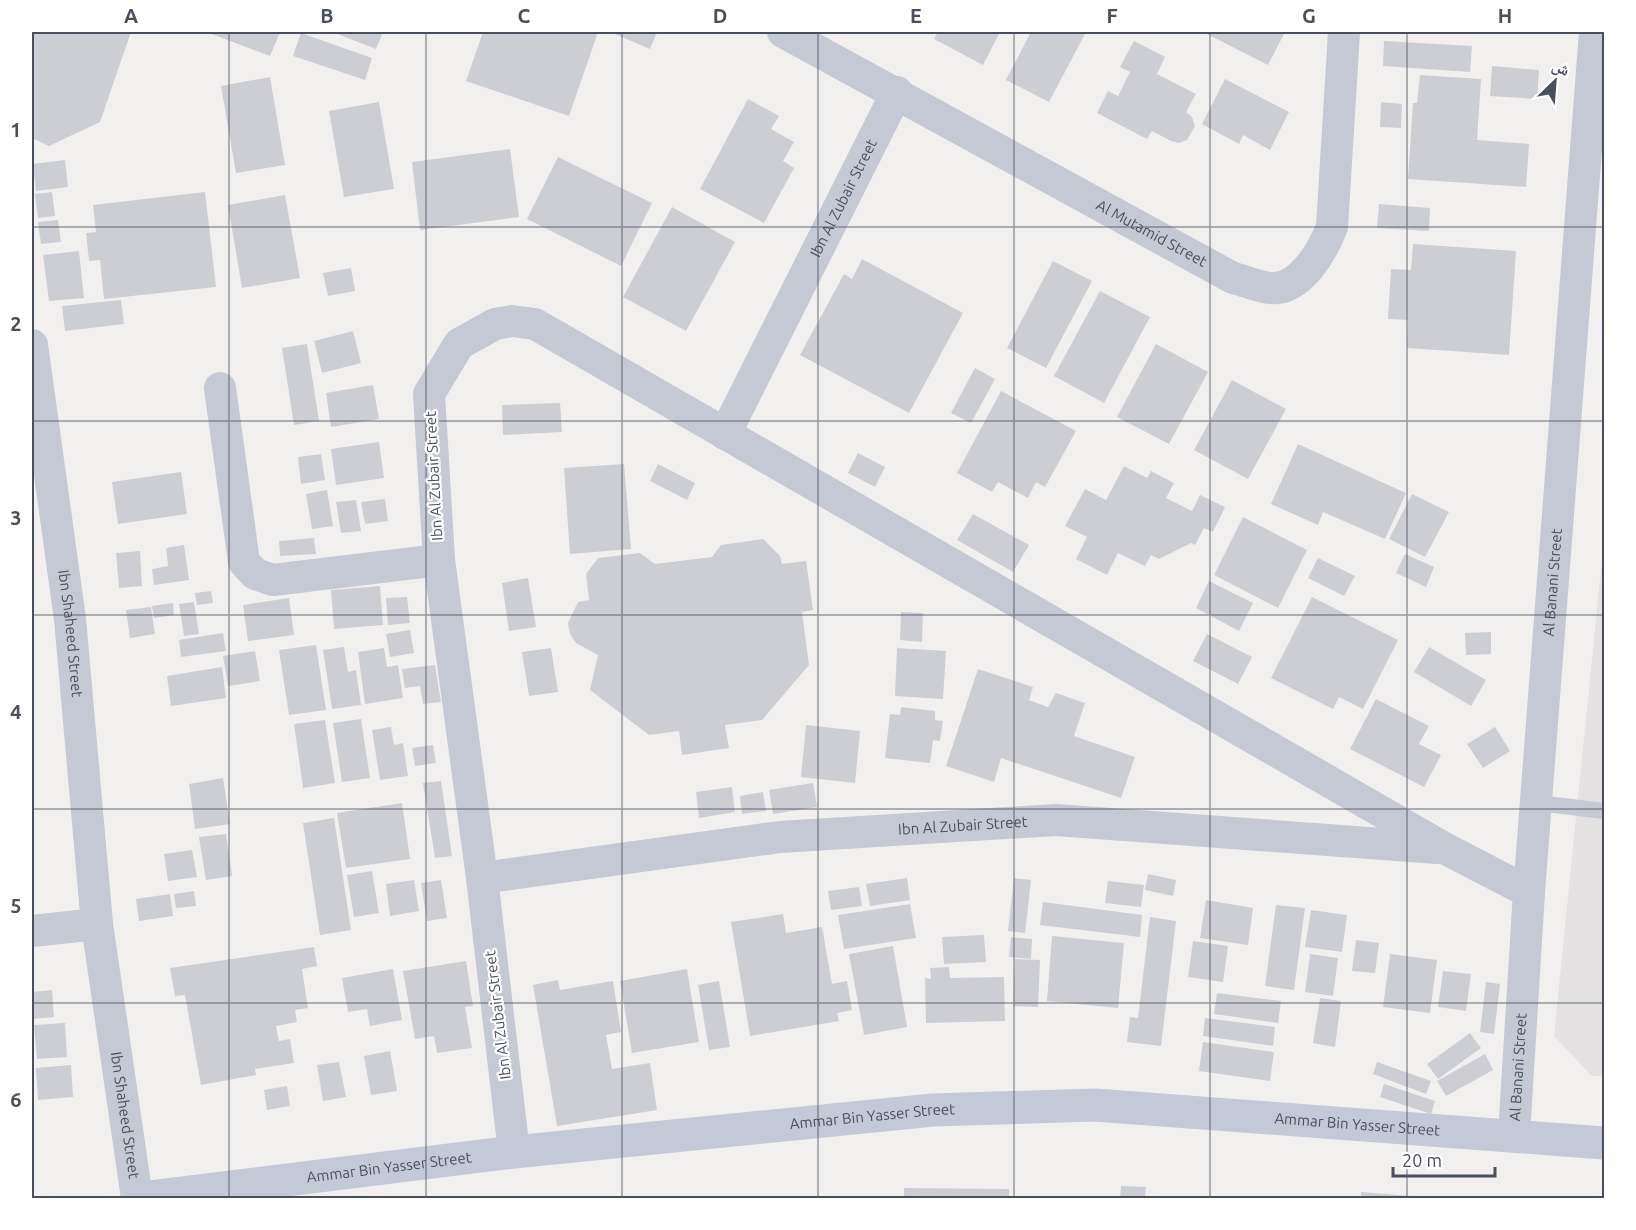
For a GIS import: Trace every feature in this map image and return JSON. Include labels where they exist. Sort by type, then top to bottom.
[{"type":"street","name":"Al Mutamid Street","points":[[783,32],[897,92],[1233,278],[1272,289],[1292,282],[1308,270],[1323,250],[1332,227],[1344,32]]},
{"type":"street","name":"Al Banani Street","points":[[1514,1135],[1529,892],[1594,185],[1595,32]]},
{"type":"street","name":"Ibn Al Zubair Street","points":[[725,434],[897,92]]},
{"type":"street","name":"Ibn Al Zubair Street","points":[[514,1152],[482,878],[439,560],[429,394],[459,344],[486,328],[512,321],[535,324],[1446,849],[1529,892]]},
{"type":"street","name":"Ibn Shaheed Street","points":[[32,345],[34,377],[70,619],[97,924],[136,1198]]},
{"type":"street","points":[[220,388],[244,562],[255,574],[273,580],[439,560]]},
{"type":"street","name":"Ibn Al Zubair Street","points":[[482,878],[780,837],[1056,820],[1446,849]]},
{"type":"street","points":[[32,931],[97,924]]},
{"type":"street","name":"Ammar Bin Yasser Street","points":[[142,1198],[514,1152],[933,1110],[1095,1105],[1605,1143]]},
{"type":"lane","points":[[1538,803],[1605,811]]},
{"type":"shaded area","points":[[1604,540],[1604,1076],[1592,1076],[1554,1036]]},
{"type":"building","points":[[32,32],[131,32],[100,122],[49,146],[32,138]]},
{"type":"building","points":[[206,32],[280,32],[270,56]]},
{"type":"building","points":[[332,32],[383,32],[376,49]]},
{"type":"building","points":[[483,32],[598,32],[569,116],[466,81]]},
{"type":"building","points":[[610,32],[657,32],[650,49]]},
{"type":"building","points":[[938,32],[1000,32],[983,65],[934,39]]},
{"type":"building","points":[[1031,32],[1086,32],[1049,102],[1006,80]]},
{"type":"building","points":[[1203,32],[1285,32],[1268,65]]},
{"type":"building","points":[[301,33],[372,58],[365,80],[293,56]]},
{"type":"building","points":[[1134,41],[1165,57],[1157,74],[1196,94],[1186,112],[1192,117],[1195,126],[1187,140],[1179,143],[1171,141],[1152,131],[1147,139],[1097,113],[1108,91],[1118,96],[1130,72],[1120,67]]},
{"type":"building","points":[[1384,41],[1472,46],[1470,72],[1383,66]]},
{"type":"building","points":[[1492,66],[1539,70],[1537,99],[1490,96]]},
{"type":"building","points":[[1420,75],[1481,79],[1477,140],[1529,144],[1526,187],[1408,179],[1413,103],[1417,103]]},
{"type":"building","points":[[270,77],[285,165],[236,173],[221,86]]},
{"type":"building","points":[[1225,79],[1289,112],[1270,150],[1243,135],[1239,144],[1202,124]]},
{"type":"building","points":[[748,99],[779,116],[771,129],[794,142],[783,161],[794,168],[764,223],[700,189]]},
{"type":"building","points":[[379,102],[394,189],[344,197],[329,111]]},
{"type":"building","points":[[1381,102],[1402,104],[1401,128],[1380,127]]},
{"type":"building","points":[[510,149],[519,217],[420,230],[412,162]]},
{"type":"building","points":[[558,157],[652,203],[621,266],[527,219]]},
{"type":"building","points":[[65,160],[68,187],[36,191],[33,164]]},
{"type":"building","points":[[52,192],[55,216],[38,218],[35,194]]},
{"type":"building","points":[[205,192],[216,287],[104,299],[100,260],[89,261],[86,233],[96,232],[93,205]]},
{"type":"building","points":[[285,195],[300,278],[242,288],[228,205]]},
{"type":"building","points":[[1379,204],[1430,208],[1429,231],[1377,228]]},
{"type":"building","points":[[672,207],[735,242],[686,331],[623,297]]},
{"type":"building","points":[[58,220],[61,242],[41,244],[38,222]]},
{"type":"building","points":[[1413,244],[1516,251],[1509,355],[1407,348],[1408,320],[1388,319],[1391,269],[1411,270]]},
{"type":"building","points":[[79,251],[84,298],[49,301],[43,255]]},
{"type":"building","points":[[862,259],[963,313],[909,413],[800,355],[844,274],[852,279]]},
{"type":"building","points":[[1053,261],[1092,281],[1046,368],[1007,348]]},
{"type":"building","points":[[351,268],[355,291],[328,296],[323,273]]},
{"type":"building","points":[[1100,291],[1150,317],[1104,403],[1054,376]]},
{"type":"building","points":[[121,300],[124,324],[65,331],[62,306]]},
{"type":"building","points":[[353,331],[361,363],[322,373],[314,341]]},
{"type":"building","points":[[307,344],[319,421],[294,425],[282,348]]},
{"type":"building","points":[[1156,344],[1208,372],[1169,444],[1117,417]]},
{"type":"building","points":[[975,368],[995,379],[971,423],[951,413]]},
{"type":"building","points":[[1232,380],[1286,409],[1248,479],[1194,450]]},
{"type":"building","points":[[373,385],[379,419],[331,427],[326,393]]},
{"type":"building","points":[[1001,391],[1076,431],[1045,487],[1036,482],[1028,498],[998,482],[992,492],[957,473]]},
{"type":"building","points":[[560,403],[562,432],[503,435],[502,405]]},
{"type":"building","points":[[379,442],[384,478],[336,485],[331,449]]},
{"type":"building","points":[[1298,444],[1406,493],[1385,539],[1323,512],[1318,525],[1271,504]]},
{"type":"building","points":[[858,453],[885,467],[875,487],[848,473]]},
{"type":"building","points":[[321,454],[325,480],[301,484],[298,457]]},
{"type":"building","points":[[624,464],[631,549],[570,554],[564,468]]},
{"type":"building","points":[[658,464],[695,483],[687,500],[650,481]]},
{"type":"building","points":[[1124,466],[1147,478],[1151,471],[1174,483],[1166,498],[1192,511],[1200,495],[1225,507],[1213,532],[1204,528],[1195,545],[1191,543],[1159,559],[1151,555],[1145,566],[1118,553],[1107,575],[1076,559],[1087,537],[1065,526],[1085,489],[1106,500]]},
{"type":"building","points":[[181,472],[187,514],[118,524],[112,482]]},
{"type":"building","points":[[327,490],[333,526],[312,529],[306,494]]},
{"type":"building","points":[[1412,494],[1449,512],[1425,557],[1389,539]]},
{"type":"building","points":[[385,499],[388,521],[365,524],[361,502]]},
{"type":"building","points":[[356,500],[361,531],[341,533],[336,502]]},
{"type":"building","points":[[973,514],[1029,545],[1013,572],[957,540]]},
{"type":"building","points":[[1243,517],[1307,550],[1278,608],[1214,575]]},
{"type":"building","points":[[314,538],[316,554],[280,556],[279,541]]},
{"type":"building","points":[[763,539],[780,556],[782,564],[806,561],[813,610],[802,612],[809,665],[762,720],[725,725],[729,748],[682,755],[679,731],[649,735],[590,690],[598,655],[576,643],[570,634],[568,623],[578,602],[589,600],[586,574],[598,558],[640,553],[655,564],[712,557],[721,545]]},
{"type":"building","points":[[184,545],[189,580],[154,585],[152,569],[168,566],[166,548]]},
{"type":"building","points":[[140,551],[142,586],[119,588],[116,553]]},
{"type":"building","points":[[1405,554],[1434,567],[1426,587],[1396,573]]},
{"type":"building","points":[[1318,558],[1355,576],[1344,596],[1308,578]]},
{"type":"building","points":[[528,578],[536,627],[509,631],[502,583]]},
{"type":"building","points":[[1209,581],[1253,603],[1239,631],[1196,608]]},
{"type":"building","points":[[380,586],[383,625],[334,629],[331,590]]},
{"type":"building","points":[[211,591],[213,603],[197,605],[195,593]]},
{"type":"building","points":[[407,597],[410,623],[388,625],[386,598]]},
{"type":"building","points":[[1312,597],[1398,640],[1363,709],[1339,697],[1333,709],[1271,678]]},
{"type":"building","points":[[289,598],[294,635],[248,641],[243,605]]},
{"type":"building","points":[[194,602],[199,634],[184,636],[179,604]]},
{"type":"building","points":[[173,603],[174,615],[154,618],[152,606]]},
{"type":"building","points":[[151,607],[155,634],[130,638],[126,610]]},
{"type":"building","points":[[901,612],[923,613],[922,642],[900,640]]},
{"type":"building","points":[[410,630],[414,653],[390,657],[386,634]]},
{"type":"building","points":[[1491,632],[1491,654],[1466,655],[1465,633]]},
{"type":"building","points":[[223,633],[226,651],[181,657],[179,640]]},
{"type":"building","points":[[1207,634],[1252,657],[1238,684],[1193,661]]},
{"type":"building","points":[[316,645],[326,710],[289,715],[279,650]]},
{"type":"building","points":[[344,647],[348,672],[356,670],[361,705],[332,709],[323,650]]},
{"type":"building","points":[[1429,647],[1486,680],[1471,706],[1414,672]]},
{"type":"building","points":[[384,648],[387,667],[398,665],[403,698],[365,704],[358,652]]},
{"type":"building","points":[[551,648],[558,692],[529,696],[522,652]]},
{"type":"building","points":[[897,648],[946,651],[943,699],[895,696]]},
{"type":"building","points":[[255,651],[260,681],[228,686],[223,656]]},
{"type":"building","points":[[435,665],[441,702],[423,704],[420,686],[405,688],[402,669]]},
{"type":"building","points":[[222,667],[226,698],[171,706],[167,676]]},
{"type":"building","points":[[978,669],[1033,687],[1029,700],[1048,707],[1056,693],[1085,703],[1074,736],[1135,757],[1121,798],[1001,758],[994,782],[946,766]]},
{"type":"building","points":[[1376,699],[1429,726],[1419,744],[1441,755],[1424,787],[1350,749]]},
{"type":"building","points":[[901,707],[935,711],[935,720],[943,721],[940,741],[933,740],[930,763],[885,758],[890,714],[900,715]]},
{"type":"building","points":[[361,719],[370,778],[342,782],[333,723]]},
{"type":"building","points":[[325,720],[335,783],[303,788],[294,724]]},
{"type":"building","points":[[806,725],[860,731],[855,783],[801,777]]},
{"type":"building","points":[[391,727],[394,745],[403,743],[408,776],[380,780],[372,730]]},
{"type":"building","points":[[1495,727],[1510,751],[1483,768],[1467,744]]},
{"type":"building","points":[[433,745],[436,763],[415,766],[412,748]]},
{"type":"building","points":[[223,778],[230,824],[195,829],[189,784]]},
{"type":"building","points":[[441,781],[452,856],[435,858],[423,783]]},
{"type":"building","points":[[813,783],[817,807],[773,814],[769,790]]},
{"type":"building","points":[[732,787],[735,812],[699,818],[696,792]]},
{"type":"building","points":[[763,792],[766,811],[742,814],[740,796]]},
{"type":"building","points":[[402,803],[410,859],[346,868],[337,813]]},
{"type":"building","points":[[334,818],[351,930],[320,935],[303,823]]},
{"type":"building","points":[[226,834],[232,876],[206,880],[199,837]]},
{"type":"building","points":[[192,850],[197,877],[168,881],[164,854]]},
{"type":"building","points":[[372,871],[379,913],[354,917],[347,875]]},
{"type":"building","points":[[1148,874],[1176,880],[1173,896],[1145,890]]},
{"type":"building","points":[[907,878],[910,900],[870,906],[866,884]]},
{"type":"building","points":[[1014,878],[1031,880],[1025,933],[1008,931]]},
{"type":"building","points":[[414,880],[419,911],[390,916],[386,884]]},
{"type":"building","points":[[441,880],[447,918],[427,921],[421,883]]},
{"type":"building","points":[[1108,881],[1144,885],[1141,907],[1105,903]]},
{"type":"building","points":[[859,887],[862,906],[831,910],[828,891]]},
{"type":"building","points":[[194,891],[196,906],[176,908],[174,894]]},
{"type":"building","points":[[170,894],[173,916],[139,921],[136,899]]},
{"type":"building","points":[[1206,900],[1253,908],[1248,945],[1200,938]]},
{"type":"building","points":[[1043,902],[1142,915],[1140,937],[1040,925]]},
{"type":"building","points":[[910,904],[916,938],[844,949],[838,915]]},
{"type":"building","points":[[1276,905],[1305,908],[1294,990],[1265,986]]},
{"type":"building","points":[[1311,910],[1347,915],[1342,952],[1305,947]]},
{"type":"building","points":[[783,914],[786,933],[822,927],[832,984],[847,981],[852,1010],[837,1013],[839,1021],[750,1036],[731,922]]},
{"type":"building","points":[[1150,917],[1176,921],[1161,1046],[1127,1042],[1130,1017],[1138,1018]]},
{"type":"building","points":[[984,935],[986,962],[944,964],[942,937]]},
{"type":"building","points":[[1052,936],[1124,943],[1118,1008],[1047,1001]]},
{"type":"building","points":[[1011,937],[1032,939],[1031,959],[1009,957]]},
{"type":"building","points":[[1356,940],[1379,943],[1375,973],[1352,971]]},
{"type":"building","points":[[1193,941],[1228,946],[1223,982],[1188,977]]},
{"type":"building","points":[[893,946],[907,1027],[864,1035],[849,954]]},
{"type":"building","points":[[314,947],[317,966],[302,969],[308,1008],[295,1010],[297,1022],[276,1026],[279,1041],[290,1039],[294,1063],[255,1069],[256,1075],[201,1085],[185,995],[175,996],[170,968]]},
{"type":"building","points":[[1310,954],[1338,958],[1333,996],[1305,992]]},
{"type":"building","points":[[1390,954],[1437,960],[1430,1013],[1383,1007]]},
{"type":"building","points":[[1015,959],[1040,960],[1038,1007],[1013,1006]]},
{"type":"building","points":[[466,961],[473,1006],[465,1007],[472,1048],[437,1053],[434,1036],[415,1039],[403,971]]},
{"type":"building","points":[[949,967],[950,978],[1004,977],[1005,1021],[926,1023],[925,978],[931,979],[930,968]]},
{"type":"building","points":[[393,969],[402,1020],[370,1026],[367,1009],[348,1012],[342,978]]},
{"type":"building","points":[[687,969],[699,1042],[632,1053],[620,981]]},
{"type":"building","points":[[1443,971],[1471,974],[1466,1011],[1438,1007]]},
{"type":"building","points":[[558,980],[560,990],[613,981],[621,1032],[606,1035],[612,1069],[650,1063],[657,1110],[557,1126],[533,985]]},
{"type":"building","points":[[719,981],[730,1047],[709,1050],[698,985]]},
{"type":"building","points":[[1486,982],[1500,984],[1494,1034],[1480,1032]]},
{"type":"building","points":[[52,990],[54,1017],[32,1019],[32,992]]},
{"type":"building","points":[[1217,993],[1281,1001],[1278,1023],[1214,1014]]},
{"type":"building","points":[[1320,998],[1341,1001],[1335,1047],[1313,1043]]},
{"type":"building","points":[[1205,1018],[1275,1027],[1273,1046],[1203,1036]]},
{"type":"building","points":[[65,1023],[67,1057],[37,1059],[34,1025]]},
{"type":"building","points":[[1470,1033],[1481,1048],[1438,1079],[1427,1064]]},
{"type":"building","points":[[1203,1042],[1274,1052],[1270,1081],[1199,1071]]},
{"type":"building","points":[[390,1051],[397,1091],[371,1095],[364,1056]]},
{"type":"building","points":[[1485,1054],[1493,1070],[1446,1096],[1437,1081]]},
{"type":"building","points":[[339,1062],[346,1097],[323,1101],[317,1065]]},
{"type":"building","points":[[1377,1062],[1431,1081],[1426,1094],[1373,1074]]},
{"type":"building","points":[[71,1065],[73,1097],[38,1100],[36,1068]]},
{"type":"building","points":[[1384,1084],[1435,1101],[1431,1114],[1380,1097]]},
{"type":"building","points":[[287,1086],[290,1106],[267,1110],[264,1090]]},
{"type":"building","points":[[1121,1186],[1146,1187],[1145,1198],[1120,1198]]},
{"type":"building","points":[[904,1188],[1009,1189],[1009,1198],[904,1198]]},
{"type":"building","points":[[1361,1192],[1411,1196],[1410,1198],[1361,1198]]}]
